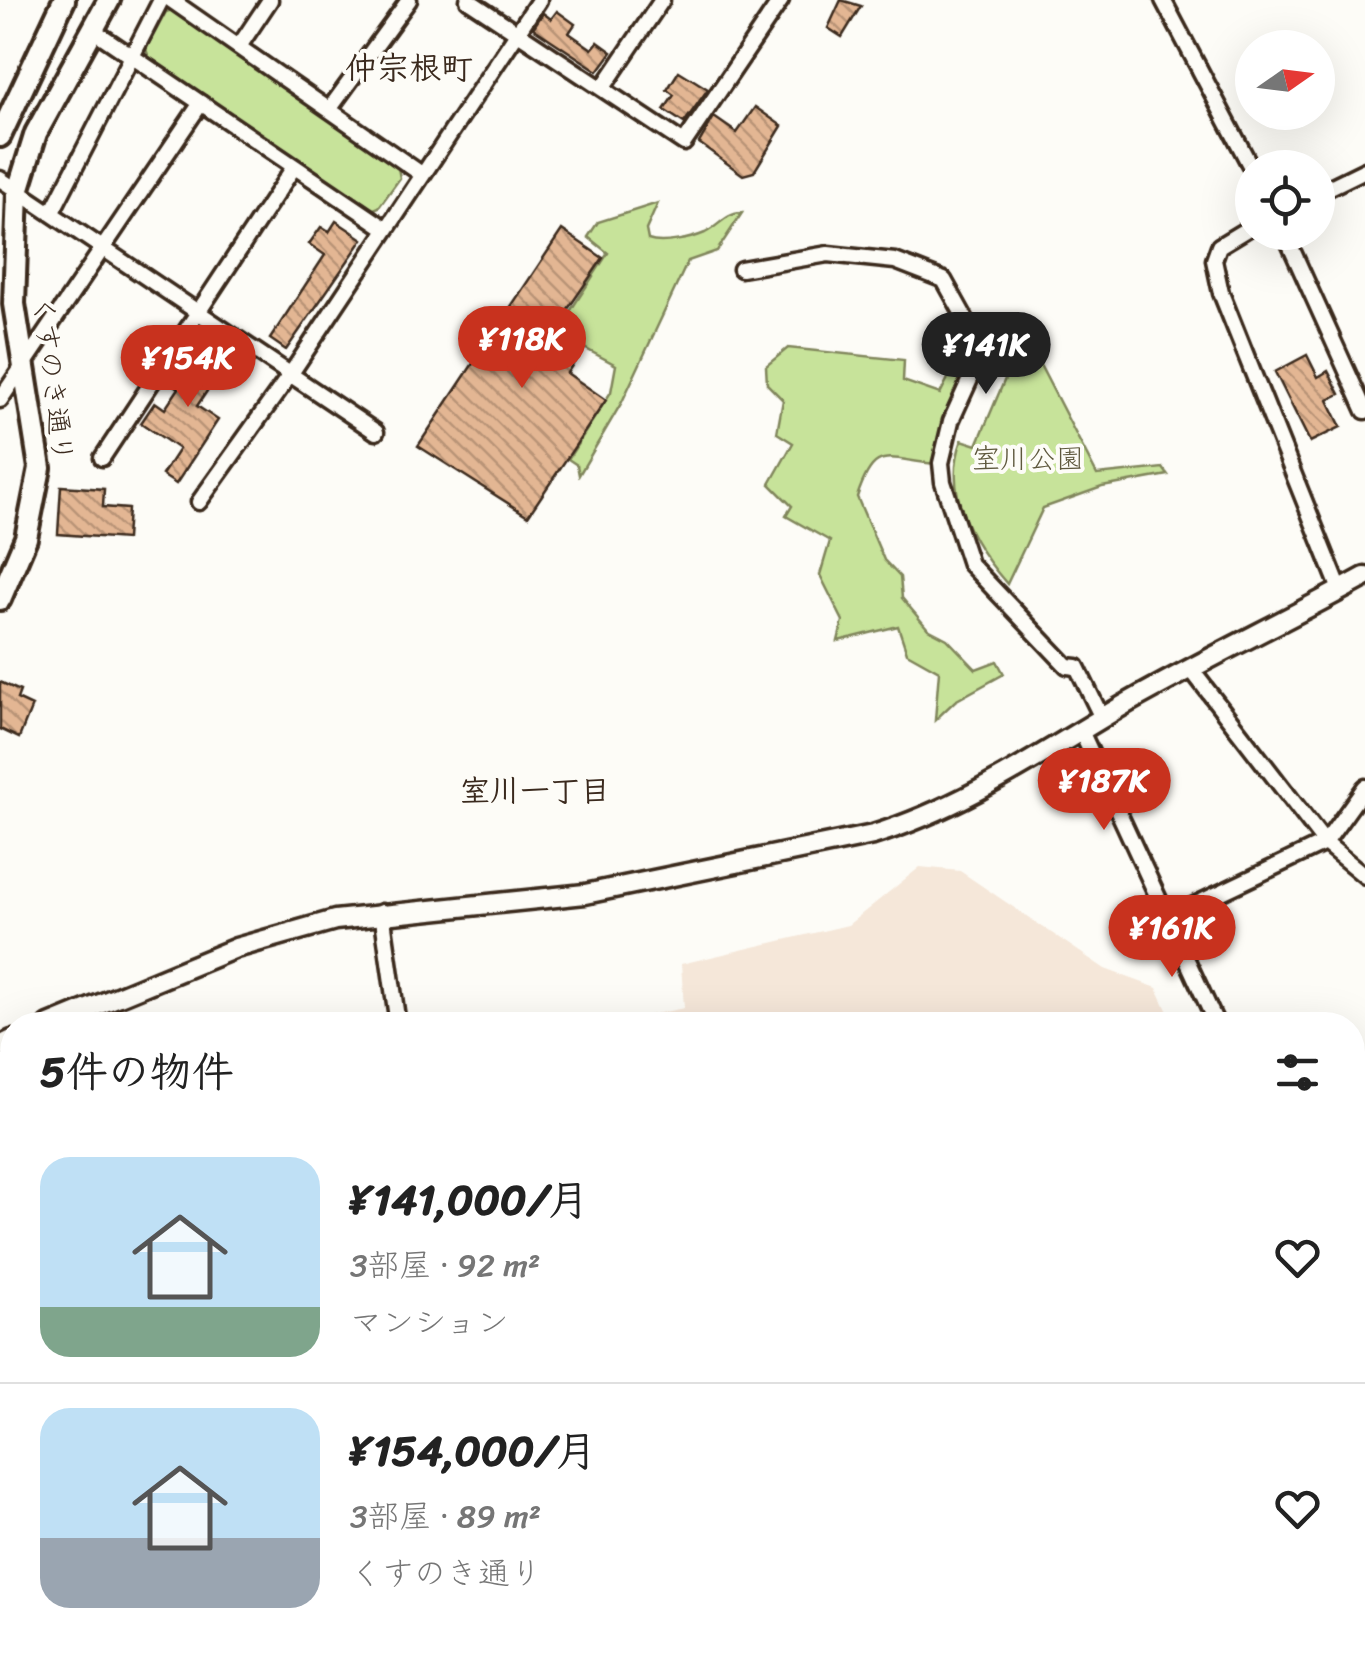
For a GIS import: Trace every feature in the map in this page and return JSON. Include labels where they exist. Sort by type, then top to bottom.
[{"type":"main road","points":[[0,136],[64,0]]},
{"type":"main road","name":"くすのき通り","points":[[0,599],[26,538],[40,468],[14,304],[9,185],[109,0]]},
{"type":"street","points":[[52,212],[161,0]]},
{"type":"street","points":[[171,0],[331,107],[370,142],[420,173]]},
{"type":"street","points":[[240,45],[270,0]]},
{"type":"street","points":[[331,107],[409,0]]},
{"type":"street","points":[[199,502],[292,372],[420,173],[539,0]]},
{"type":"street","points":[[604,86],[662,0]]},
{"type":"street","points":[[471,1],[604,86],[684,143],[781,0]]},
{"type":"street","points":[[1163,0],[1242,150]]},
{"type":"street","points":[[94,30],[385,228]]},
{"type":"street","points":[[0,400],[202,103]]},
{"type":"street","points":[[102,458],[294,167]]},
{"type":"street","points":[[1335,185],[1365,170]]},
{"type":"street","points":[[9,185],[376,432]]},
{"type":"street","points":[[1235,236],[1219,246],[1214,260],[1221,293],[1340,590]]},
{"type":"street","points":[[1292,250],[1365,411]]},
{"type":"street","points":[[742,269],[828,254],[895,261],[944,280],[969,325],[976,366],[950,421],[941,463],[943,482],[970,564],[1068,666],[1077,667],[1102,718]]},
{"type":"street","points":[[81,1012],[236,948],[335,920],[382,912],[585,894],[872,835],[958,802],[1190,668],[1365,576]]},
{"type":"street","points":[[1190,668],[1325,843],[1365,876]]},
{"type":"street","points":[[1081,731],[1211,1012]]},
{"type":"street","points":[[1168,918],[1325,843],[1365,787]]},
{"type":"street","points":[[382,912],[396,1012]]},
{"type":"shaded area","points":[[920,867],[960,871],[1105,969],[1157,988],[1168,1012],[664,1012],[684,1008],[681,964],[848,925]]},
{"type":"green space","points":[[175,9],[345,123],[369,148],[398,168],[400,178],[379,207],[369,211],[149,58],[146,49],[166,12]]},
{"type":"green space","points":[[658,203],[646,230],[648,240],[676,241],[699,235],[731,215],[742,213],[717,251],[688,261],[622,402],[579,475],[577,465],[568,459],[611,392],[616,365],[556,333],[608,253],[588,237],[598,222]]},
{"type":"green space","name":"室川公園","points":[[1024,334],[1097,475],[1163,468],[1168,475],[1102,487],[1043,508],[1007,584],[982,552],[964,517],[958,498],[957,460],[962,440],[977,445]]},
{"type":"green space","points":[[966,343],[970,364],[937,464],[894,458],[877,462],[870,468],[857,497],[884,560],[900,577],[902,598],[928,629],[947,639],[976,669],[997,661],[1004,674],[955,701],[935,720],[939,671],[907,653],[898,626],[838,641],[843,621],[820,575],[830,541],[786,516],[792,506],[770,484],[793,443],[777,433],[783,400],[767,384],[766,366],[788,348],[904,360],[903,381],[940,394]]},
{"type":"building","points":[[841,0],[861,6],[842,37],[828,28]]},
{"type":"building","points":[[557,11],[575,24],[569,33],[592,49],[598,42],[612,52],[598,71],[533,28],[543,13],[551,19]]},
{"type":"building","points":[[679,71],[708,89],[684,123],[664,110],[674,95],[667,90]]},
{"type":"building","points":[[755,107],[782,126],[754,172],[743,175],[699,143],[714,117],[737,133]]},
{"type":"building","points":[[336,221],[363,239],[286,350],[270,339],[325,255],[309,244],[321,227],[329,232]]},
{"type":"building","points":[[562,230],[603,258],[550,335],[560,342],[556,348],[575,361],[567,373],[606,400],[528,516],[418,446]]},
{"type":"building","points":[[205,338],[231,355],[197,406],[218,420],[176,484],[162,475],[179,449],[141,423],[155,402],[165,409],[179,388],[176,386],[202,353],[197,350]]},
{"type":"building","points":[[1307,355],[1318,377],[1328,371],[1340,394],[1328,400],[1341,427],[1310,442],[1275,372]]},
{"type":"building","points":[[61,486],[104,489],[103,507],[128,509],[126,539],[58,534]]},
{"type":"building","points":[[0,682],[20,691],[17,699],[32,706],[19,738],[0,729]]},
{"type":"district","name":"仲宗根町","points":[[409,68]]},
{"type":"district","name":"室川一丁目","points":[[535,791]]}]
